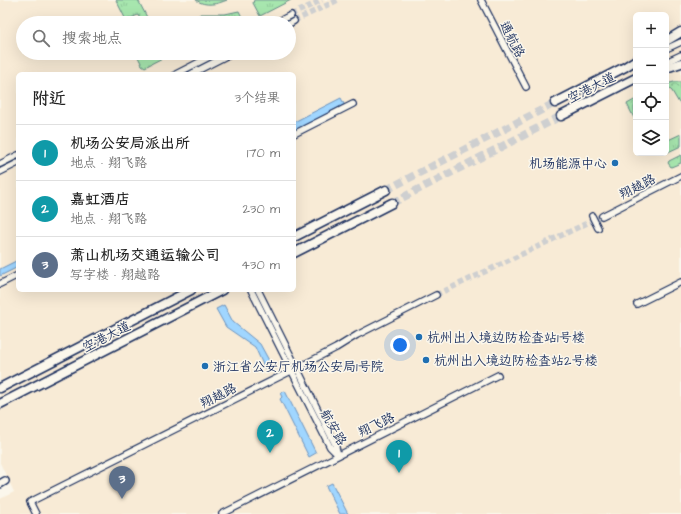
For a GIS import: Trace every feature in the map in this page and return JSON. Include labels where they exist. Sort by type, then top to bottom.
[{"type":"main road","points":[[669,38],[681,32]]},
{"type":"main road","name":"空港大道","points":[[555,103],[633,63]]},
{"type":"main road","points":[[669,67],[681,63]]},
{"type":"main road","name":"空港大道","points":[[561,116],[633,80]]},
{"type":"main road","points":[[296,236],[386,190]]},
{"type":"main road","points":[[296,252],[392,203]]},
{"type":"main road","name":"空港大道","points":[[0,388],[188,292]]},
{"type":"main road","name":"空港大道","points":[[0,404],[218,292]]},
{"type":"street","name":"通航路","points":[[481,0],[526,87]]},
{"type":"street","points":[[669,47],[681,42]]},
{"type":"street","points":[[669,61],[681,55]]},
{"type":"street","points":[[180,72],[203,60]]},
{"type":"street","points":[[195,72],[218,60]]},
{"type":"street","points":[[296,133],[353,104]]},
{"type":"street","points":[[0,164],[16,156]]},
{"type":"street","points":[[0,172],[16,164]]},
{"type":"street","name":"翔越路","points":[[602,216],[681,176]]},
{"type":"street","points":[[592,216],[598,228]]},
{"type":"street","points":[[0,284],[16,276]]},
{"type":"street","points":[[637,304],[681,282]]},
{"type":"street","name":"航安路","points":[[252,292],[335,444],[338,455]]},
{"type":"street","name":"航安路","points":[[259,292],[294,370]]},
{"type":"street","name":"翔越路","points":[[36,514],[30,502],[294,370],[436,294]]},
{"type":"street","name":"翔飞路","points":[[222,514],[498,375]]},
{"type":"shaded area","points":[[0,0],[681,0],[681,514],[0,514],[0,499],[14,492],[0,463]]},
{"type":"green space","points":[[116,0],[138,0],[146,16],[138,15],[124,16]]},
{"type":"green space","points":[[196,0],[227,0],[216,4],[203,4]]},
{"type":"green space","points":[[254,0],[291,0],[260,16],[253,3]]},
{"type":"green space","points":[[239,11],[242,16],[197,16],[201,14],[225,14]]},
{"type":"green space","points":[[140,60],[158,60],[145,67]]},
{"type":"green space","points":[[681,82],[681,102],[679,103],[669,88],[669,83]]},
{"type":"green space","points":[[633,101],[633,116],[627,104]]},
{"type":"green space","points":[[681,134],[681,146],[669,152],[669,140]]},
{"type":"green space","points":[[681,155],[681,163],[671,167],[668,163],[669,161]]},
{"type":"water","points":[[341,98],[344,104],[296,130],[296,121]]},
{"type":"water","points":[[16,261],[16,268],[0,276],[0,269]]},
{"type":"water","points":[[224,305],[233,322],[260,344],[272,366],[265,369],[255,347],[226,327],[216,309]]},
{"type":"water","points":[[285,391],[316,453],[309,457],[280,399],[282,397],[280,393]]},
{"type":"water","points":[[332,483],[348,514],[340,514],[326,486]]},
{"type":"tunnel","points":[[291,15],[322,0]]},
{"type":"tunnel","points":[[296,20],[338,0]]},
{"type":"tunnel","points":[[386,190],[555,103]]},
{"type":"tunnel","points":[[392,203],[561,116]]},
{"type":"tunnel","points":[[436,295],[602,216]]},
{"type":"place","name":"机场能源中心","points":[[615,163]]},
{"type":"place","name":"杭州出入境边防检查站1号楼","points":[[419,337]]},
{"type":"place","name":"杭州出入境边防检查站2号楼","points":[[426,360]]},
{"type":"place","name":"浙江省公安厅机场公安局1号院","points":[[205,366]]},
{"type":"place","name":"嘉虹酒店","points":[[270,453]]},
{"type":"place","name":"机场公安局派出所","points":[[399,473]]},
{"type":"place","name":"萧山机场交通运输公司","points":[[122,499]]}]
